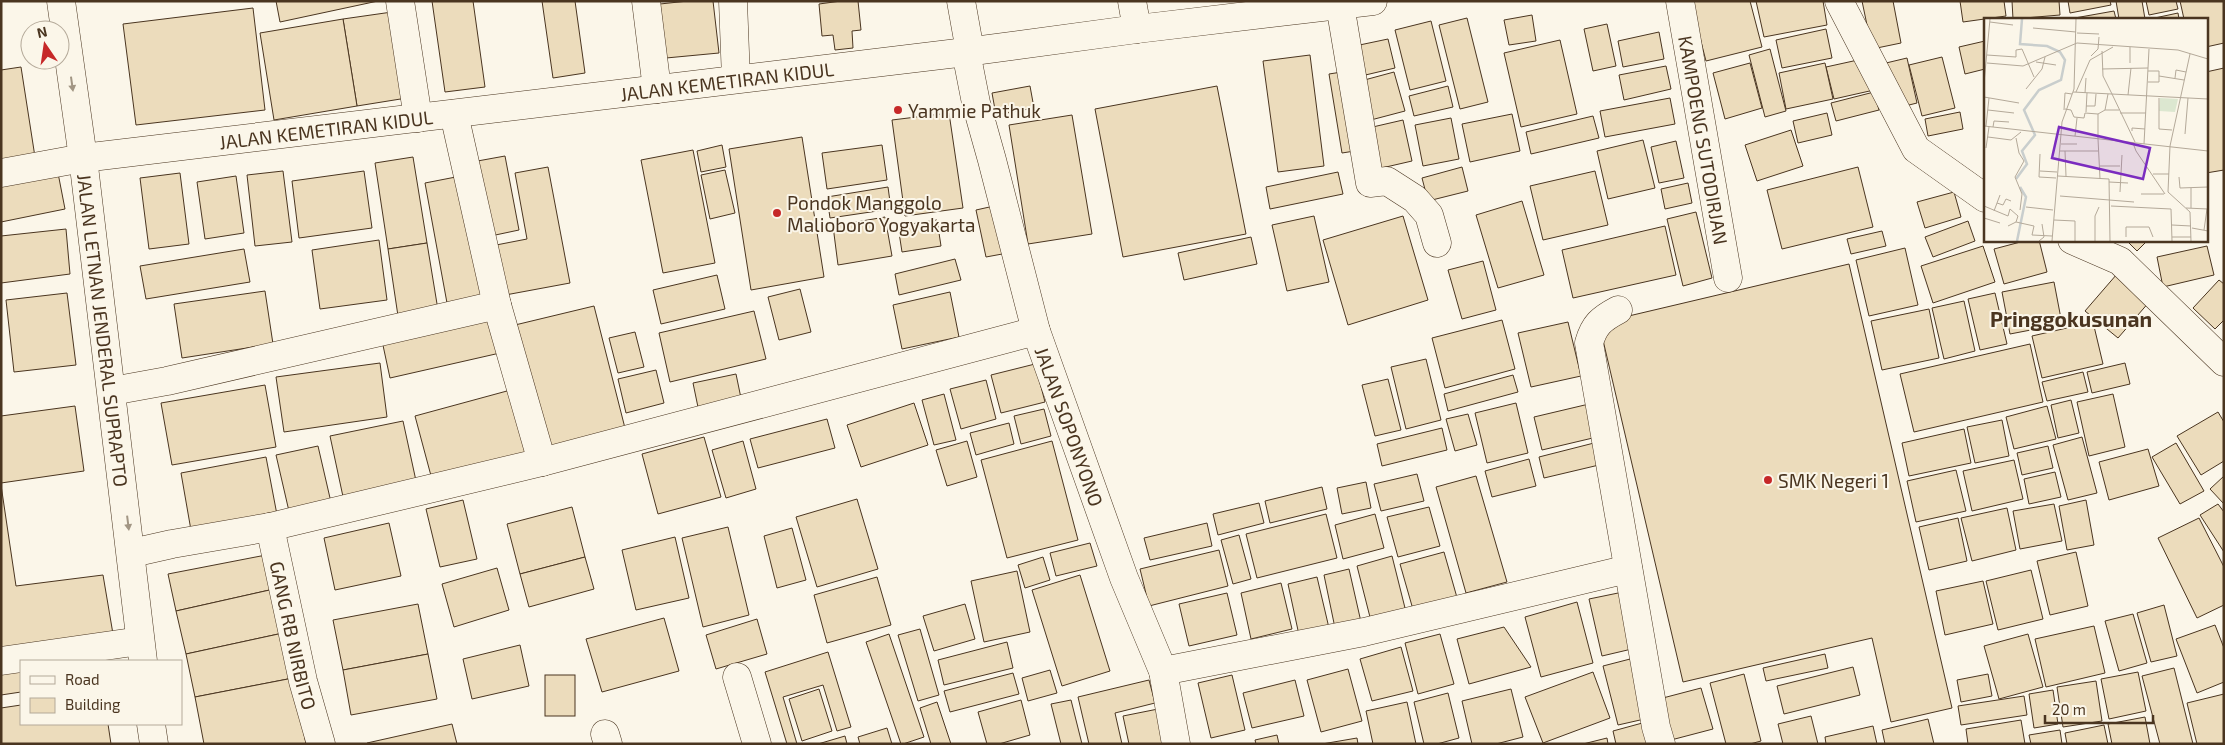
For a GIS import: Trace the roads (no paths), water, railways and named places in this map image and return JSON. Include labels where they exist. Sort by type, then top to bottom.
[{"type":"street","name":"JALAN LETNAN JENDERAL SUPRAPTO","points":[[61,1],[83,158],[132,553],[142,651]]},
{"type":"street","points":[[400,1],[418,118]]},
{"type":"street","points":[[646,1],[657,89]]},
{"type":"street","points":[[734,1],[736,79]]},
{"type":"street","name":"JALAN SOPONYONO","points":[[961,1],[976,104],[1036,331],[1124,578],[1162,671],[1176,744]]},
{"type":"street","points":[[1132,1],[1137,28]]},
{"type":"street","name":"JALAN KEMETIRAN KIDUL","points":[[1,173],[83,158],[968,52],[1137,28],[1373,1]]},
{"type":"street","name":"KAMPOENG SUTODIRJAN","points":[[1680,1],[1728,278]]},
{"type":"street","points":[[1839,1],[1916,150],[1984,197]]},
{"type":"street","points":[[1340,6],[1370,183],[1387,181],[1415,199],[1428,215],[1437,243]]},
{"type":"street","points":[[454,114],[497,305],[542,462]]},
{"type":"street","points":[[2074,241],[2120,261],[2224,362]]},
{"type":"street","points":[[112,391],[497,305]]},
{"type":"street","points":[[1618,310],[1601,318],[1593,329],[1589,343],[1656,727],[1661,744]]},
{"type":"street","points":[[132,553],[270,527],[542,462],[1036,331]]},
{"type":"street","name":"GANG RB NIRBITO","points":[[270,527],[303,682],[321,744]]},
{"type":"street","points":[[1162,671],[1364,632],[1628,569]]},
{"type":"street","points":[[1,661],[142,651]]},
{"type":"street","points":[[738,677],[757,744]]},
{"type":"street","points":[[151,725],[154,744]]},
{"type":"place","name":"Yammie Pathuk","points":[[898,110]]},
{"type":"place","name":"Pondok Manggolo Malioboro Yogyakarta","points":[[777,213]]},
{"type":"place","name":"SMK Negeri 1","points":[[1768,480]]},
{"type":"district","name":"Pringgokusunan","points":[[2071,318]]}]
